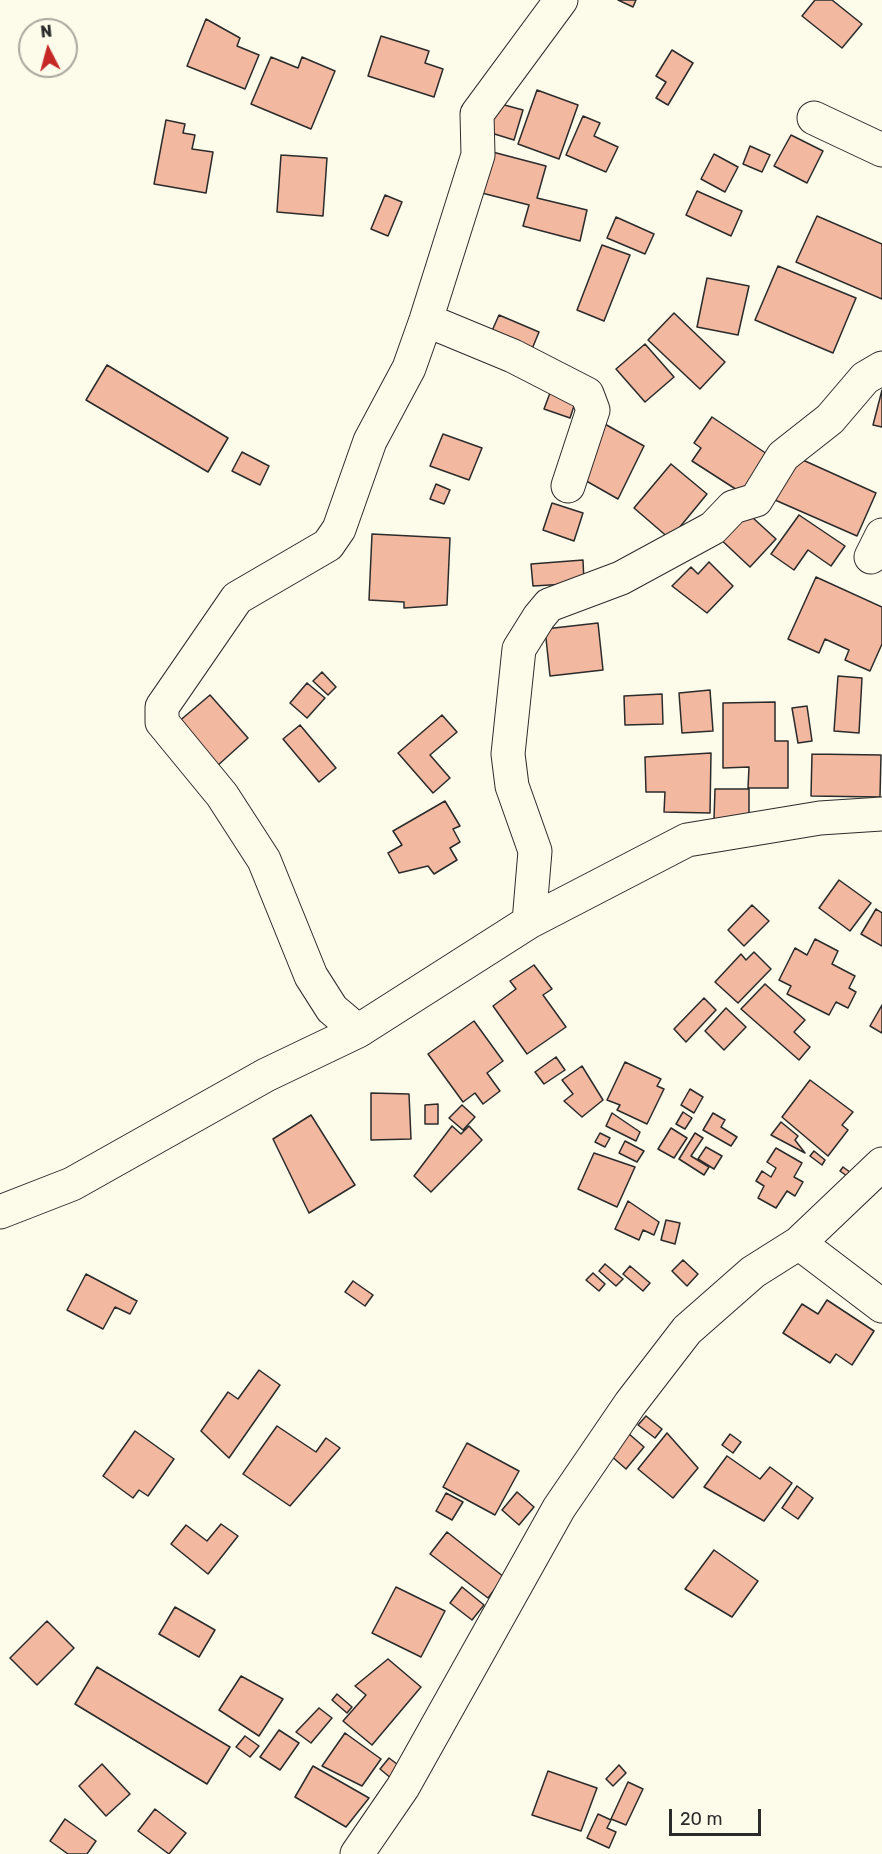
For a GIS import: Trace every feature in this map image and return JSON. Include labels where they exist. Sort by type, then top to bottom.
[{"type":"street","points":[[358,1031],[332,1009],[311,976],[264,860],[222,795],[162,722],[162,707],[237,598],[328,545],[339,529],[370,441],[409,368],[426,320],[478,155],[477,114],[561,0]]},
{"type":"street","points":[[814,118],[882,150]]},
{"type":"street","points":[[426,320],[513,356],[587,394],[593,410],[568,486]]},
{"type":"street","points":[[529,922],[535,851],[512,786],[508,754],[519,649],[539,617],[549,605],[621,578],[713,528],[733,507],[756,500],[783,456],[830,419],[865,378],[882,368]]},
{"type":"street","points":[[0,1212],[72,1184],[266,1074],[358,1031],[529,922],[687,840],[820,818],[882,814]]},
{"type":"street","points":[[357,1854],[403,1787],[560,1508],[630,1404],[687,1330],[753,1272],[798,1243],[882,1164]]},
{"type":"street","points":[[798,1243],[882,1306]]},
{"type":"building","points":[[618,0],[636,0],[633,7]]},
{"type":"building","points":[[815,0],[832,0],[862,24],[842,48],[802,16]]},
{"type":"building","points":[[206,19],[240,38],[237,46],[259,55],[245,89],[187,66]]},
{"type":"building","points":[[381,36],[429,51],[425,63],[443,69],[434,97],[368,76]]},
{"type":"building","points":[[672,50],[693,63],[668,105],[656,98],[666,82],[656,76]]},
{"type":"building","points":[[271,57],[298,68],[302,57],[335,71],[311,129],[251,104]]},
{"type":"building","points":[[537,90],[578,105],[559,159],[518,144]]},
{"type":"building","points":[[497,103],[523,110],[514,140],[488,132]]},
{"type":"building","points":[[583,116],[600,123],[594,136],[618,147],[606,172],[566,155]]},
{"type":"building","points":[[166,120],[185,124],[183,133],[195,135],[192,149],[213,152],[206,193],[154,184]]},
{"type":"building","points":[[791,135],[823,151],[807,183],[774,166]]},
{"type":"building","points":[[750,146],[770,155],[762,172],[743,164]]},
{"type":"building","points":[[485,150],[546,166],[537,198],[587,210],[580,241],[523,226],[529,205],[474,191]]},
{"type":"building","points":[[714,154],[738,167],[725,192],[701,179]]},
{"type":"building","points":[[281,155],[327,158],[323,216],[277,212]]},
{"type":"building","points":[[697,191],[742,211],[731,236],[686,215]]},
{"type":"building","points":[[385,195],[402,202],[388,236],[371,229]]},
{"type":"building","points":[[817,216],[882,244],[882,299],[796,262]]},
{"type":"building","points":[[616,217],[654,234],[645,254],[607,238]]},
{"type":"building","points":[[602,245],[630,255],[604,321],[577,310]]},
{"type":"building","points":[[778,266],[856,298],[833,353],[755,320]]},
{"type":"building","points":[[707,278],[749,286],[738,335],[697,327]]},
{"type":"building","points":[[674,313],[725,362],[700,389],[648,340]]},
{"type":"building","points":[[499,315],[539,332],[532,349],[491,333]]},
{"type":"building","points":[[645,344],[674,377],[645,402],[616,369]]},
{"type":"building","points":[[107,365],[228,438],[208,472],[86,400]]},
{"type":"building","points":[[553,385],[578,394],[570,418],[544,409]]},
{"type":"building","points":[[882,390],[882,427],[873,425]]},
{"type":"building","points":[[712,417],[767,454],[748,497],[692,461],[701,448],[694,443]]},
{"type":"building","points":[[603,423],[644,446],[618,499],[574,474]]},
{"type":"building","points":[[443,434],[482,448],[469,480],[430,466]]},
{"type":"building","points":[[242,452],[269,466],[260,485],[232,471]]},
{"type":"building","points":[[794,456],[876,493],[857,536],[775,500]]},
{"type":"building","points":[[671,464],[707,494],[670,539],[634,508]]},
{"type":"building","points":[[436,484],[450,490],[444,504],[430,499]]},
{"type":"building","points":[[552,503],[583,513],[574,541],[543,530]]},
{"type":"building","points":[[741,507],[776,539],[750,567],[716,535]]},
{"type":"building","points":[[799,515],[845,546],[831,566],[808,550],[794,570],[771,554]]},
{"type":"building","points":[[372,534],[450,538],[447,605],[404,608],[404,602],[369,600]]},
{"type":"building","points":[[583,560],[584,583],[533,586],[531,564]]},
{"type":"building","points":[[709,562],[733,586],[707,613],[672,586],[691,567],[698,574]]},
{"type":"building","points":[[816,577],[882,607],[882,644],[870,671],[845,660],[849,650],[825,639],[819,653],[788,639]]},
{"type":"building","points":[[598,623],[603,670],[550,676],[545,629]]},
{"type":"building","points":[[322,672],[336,687],[328,695],[313,681]]},
{"type":"building","points":[[838,676],[862,678],[859,733],[834,731]]},
{"type":"building","points":[[307,683],[325,698],[307,718],[290,703]]},
{"type":"building","points":[[710,690],[713,731],[682,733],[679,693]]},
{"type":"building","points":[[662,694],[663,724],[625,725],[624,696]]},
{"type":"building","points":[[210,695],[248,738],[216,767],[177,723]]},
{"type":"building","points":[[775,702],[775,741],[788,741],[788,788],[748,788],[749,767],[723,768],[723,703]]},
{"type":"building","points":[[807,706],[812,741],[798,743],[792,708]]},
{"type":"building","points":[[442,715],[457,732],[430,755],[450,778],[433,793],[398,753]]},
{"type":"building","points":[[300,725],[336,768],[319,782],[283,739]]},
{"type":"building","points":[[711,753],[710,813],[664,812],[665,792],[646,792],[645,757]]},
{"type":"building","points":[[812,754],[881,755],[880,797],[811,796]]},
{"type":"building","points":[[715,789],[749,789],[749,819],[714,819]]},
{"type":"building","points":[[445,801],[460,826],[453,829],[460,842],[450,848],[457,860],[434,874],[428,866],[399,873],[388,853],[402,845],[393,831]]},
{"type":"building","points":[[839,880],[871,903],[850,931],[819,908]]},
{"type":"building","points":[[752,905],[769,921],[744,946],[728,930]]},
{"type":"building","points":[[876,909],[882,913],[882,946],[861,934]]},
{"type":"building","points":[[815,939],[838,951],[832,964],[855,976],[849,988],[856,992],[848,1008],[836,1002],[829,1015],[787,994],[791,986],[779,980],[795,948],[807,955]]},
{"type":"building","points":[[754,952],[771,969],[738,1003],[715,982],[741,954],[746,960]]},
{"type":"building","points":[[534,965],[552,989],[543,995],[566,1027],[527,1054],[493,1006],[516,989],[510,981]]},
{"type":"building","points":[[765,984],[805,1020],[794,1032],[810,1047],[799,1060],[741,1009]]},
{"type":"building","points":[[704,998],[716,1010],[686,1042],[674,1029]]},
{"type":"building","points":[[882,1005],[882,1033],[870,1026]]},
{"type":"building","points":[[726,1008],[746,1027],[724,1050],[705,1031]]},
{"type":"building","points":[[474,1021],[503,1061],[487,1073],[500,1091],[483,1104],[475,1093],[463,1102],[428,1054]]},
{"type":"building","points":[[556,1057],[565,1070],[544,1084],[535,1072]]},
{"type":"building","points":[[625,1062],[661,1079],[657,1086],[664,1089],[647,1124],[617,1110],[620,1105],[607,1100]]},
{"type":"building","points":[[582,1066],[603,1100],[582,1117],[564,1101],[573,1094],[562,1080]]},
{"type":"building","points":[[810,1080],[853,1112],[842,1125],[848,1130],[828,1156],[782,1117]]},
{"type":"building","points":[[690,1089],[703,1097],[694,1113],[681,1105]]},
{"type":"building","points":[[371,1093],[409,1094],[411,1139],[371,1140]]},
{"type":"building","points":[[438,1104],[438,1124],[425,1124],[425,1105]]},
{"type":"building","points":[[462,1105],[475,1117],[463,1130],[449,1118]]},
{"type":"building","points":[[683,1112],[692,1118],[685,1129],[676,1124]]},
{"type":"building","points":[[612,1113],[640,1132],[636,1141],[606,1126]]},
{"type":"building","points":[[713,1113],[725,1120],[721,1127],[737,1137],[731,1146],[703,1130]]},
{"type":"building","points":[[311,1115],[355,1185],[309,1213],[273,1139]]},
{"type":"building","points":[[781,1122],[798,1136],[795,1140],[805,1153],[771,1135]]},
{"type":"building","points":[[452,1126],[461,1134],[469,1126],[482,1140],[431,1192],[414,1176]]},
{"type":"building","points":[[671,1128],[687,1138],[674,1158],[658,1149]]},
{"type":"building","points":[[600,1133],[610,1138],[605,1147],[595,1142]]},
{"type":"building","points":[[695,1133],[703,1138],[691,1156],[709,1167],[704,1175],[679,1159]]},
{"type":"building","points":[[625,1141],[644,1151],[637,1162],[619,1153]]},
{"type":"building","points":[[706,1147],[722,1156],[714,1169],[698,1159]]},
{"type":"building","points":[[776,1148],[802,1163],[794,1177],[803,1182],[795,1196],[787,1191],[776,1208],[758,1198],[764,1186],[756,1181],[762,1171],[771,1177],[776,1168],[767,1162]]},
{"type":"building","points":[[814,1151],[825,1160],[822,1165],[810,1156]]},
{"type":"building","points":[[594,1153],[635,1167],[617,1207],[578,1189]]},
{"type":"building","points":[[843,1167],[854,1175],[851,1179],[840,1171]]},
{"type":"building","points":[[628,1201],[659,1222],[654,1235],[643,1230],[639,1240],[615,1229]]},
{"type":"building","points":[[666,1220],[680,1223],[675,1244],[661,1240]]},
{"type":"building","points":[[683,1260],[698,1274],[687,1286],[672,1271]]},
{"type":"building","points":[[605,1264],[623,1279],[616,1286],[599,1271]]},
{"type":"building","points":[[630,1266],[650,1283],[643,1291],[623,1274]]},
{"type":"building","points":[[593,1273],[605,1284],[599,1291],[586,1280]]},
{"type":"building","points":[[86,1274],[137,1301],[130,1314],[115,1307],[103,1329],[67,1310]]},
{"type":"building","points":[[353,1281],[373,1295],[365,1306],[345,1292]]},
{"type":"building","points":[[827,1300],[874,1331],[852,1365],[836,1354],[830,1363],[783,1333],[802,1304],[818,1314]]},
{"type":"building","points":[[259,1370],[280,1385],[229,1458],[201,1431],[228,1392],[238,1399]]},
{"type":"building","points":[[646,1416],[662,1429],[655,1438],[638,1425]]},
{"type":"building","points":[[277,1426],[316,1452],[326,1438],[340,1448],[290,1506],[243,1474]]},
{"type":"building","points":[[135,1431],[174,1459],[148,1496],[139,1490],[133,1498],[103,1476]]},
{"type":"building","points":[[628,1433],[644,1447],[626,1469],[610,1455]]},
{"type":"building","points":[[667,1433],[698,1468],[673,1498],[638,1469]]},
{"type":"building","points":[[730,1434],[741,1442],[733,1453],[722,1445]]},
{"type":"building","points":[[467,1443],[519,1471],[495,1515],[443,1487]]},
{"type":"building","points":[[727,1456],[760,1479],[770,1467],[792,1483],[764,1521],[704,1487]]},
{"type":"building","points":[[797,1486],[813,1498],[798,1519],[782,1508]]},
{"type":"building","points":[[517,1492],[534,1507],[519,1525],[502,1510]]},
{"type":"building","points":[[446,1493],[463,1502],[452,1520],[436,1511]]},
{"type":"building","points":[[221,1524],[238,1536],[208,1574],[171,1544],[186,1525],[207,1541]]},
{"type":"building","points":[[447,1532],[504,1577],[488,1598],[430,1554]]},
{"type":"building","points":[[714,1550],[758,1581],[732,1617],[685,1589]]},
{"type":"building","points":[[396,1587],[445,1611],[421,1657],[372,1633]]},
{"type":"building","points":[[462,1587],[484,1605],[472,1620],[450,1603]]},
{"type":"building","points":[[175,1607],[215,1630],[199,1657],[159,1634]]},
{"type":"building","points":[[47,1621],[74,1648],[37,1685],[10,1658]]},
{"type":"building","points":[[388,1659],[421,1687],[372,1745],[343,1721],[366,1695],[355,1686]]},
{"type":"building","points":[[97,1667],[230,1747],[207,1784],[75,1704]]},
{"type":"building","points":[[241,1676],[283,1699],[259,1736],[219,1710]]},
{"type":"building","points":[[337,1694],[352,1707],[347,1713],[332,1700]]},
{"type":"building","points":[[319,1708],[332,1718],[311,1743],[296,1732]]},
{"type":"building","points":[[279,1730],[299,1743],[280,1770],[260,1757]]},
{"type":"building","points":[[345,1733],[381,1759],[362,1786],[322,1766]]},
{"type":"building","points":[[245,1736],[259,1746],[250,1757],[236,1747]]},
{"type":"building","points":[[389,1758],[401,1767],[392,1779],[380,1769]]},
{"type":"building","points":[[102,1764],[130,1794],[106,1816],[79,1786]]},
{"type":"building","points":[[619,1765],[626,1773],[613,1786],[606,1779]]},
{"type":"building","points":[[313,1766],[369,1798],[346,1827],[295,1797]]},
{"type":"building","points":[[548,1771],[597,1788],[581,1831],[532,1815]]},
{"type":"building","points":[[628,1782],[643,1789],[626,1825],[611,1819]]},
{"type":"building","points":[[155,1809],[186,1833],[169,1854],[138,1831]]},
{"type":"building","points":[[598,1814],[611,1820],[607,1828],[616,1832],[609,1848],[587,1838]]},
{"type":"building","points":[[65,1819],[96,1841],[87,1854],[68,1854],[50,1841]]}]
